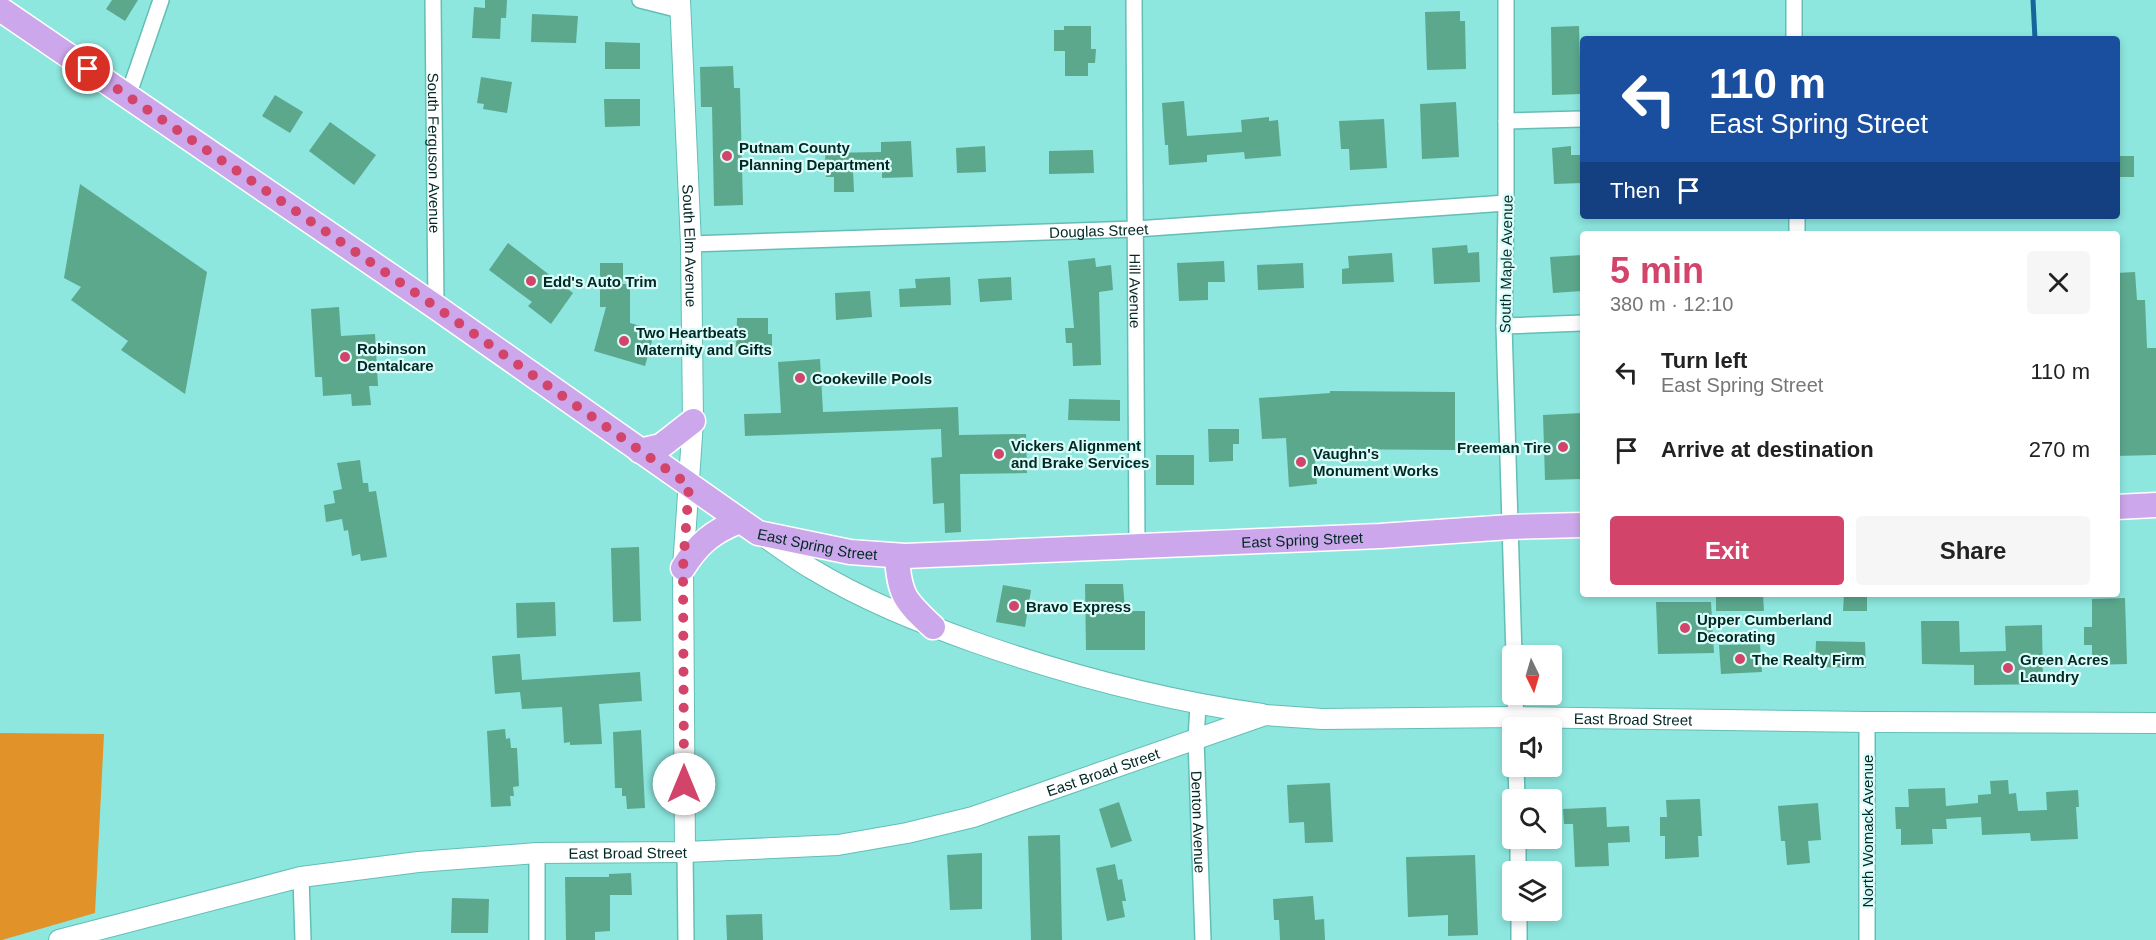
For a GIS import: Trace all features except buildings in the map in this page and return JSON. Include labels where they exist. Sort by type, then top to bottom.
[{"type":"main road","name":"East Spring Street","points":[[0,9],[436,307],[749,527],[850,552],[897,556],[1380,536],[1510,527],[1580,525]]},
{"type":"main road","points":[[640,451],[661,446],[693,421]]},
{"type":"main road","points":[[2120,507],[2156,505]]},
{"type":"main road","points":[[683,568],[694,550],[723,527],[749,527]]},
{"type":"main road","points":[[897,556],[902,593],[911,607],[933,627]]},
{"type":"street","points":[[128,96],[161,0]]},
{"type":"street","name":"South Ferguson Avenue","points":[[433,0],[436,307]]},
{"type":"street","points":[[640,0],[680,5]]},
{"type":"street","name":"Hill Avenue","points":[[1134,0],[1137,547]]},
{"type":"street","name":"South Maple Avenue","points":[[1506,0],[1504,326],[1514,645]]},
{"type":"street","points":[[1794,0],[1794,36]]},
{"type":"street","name":"South Elm Avenue","points":[[680,5],[690,244],[693,421],[683,568],[685,852]]},
{"type":"street","points":[[1506,121],[1580,119]]},
{"type":"street","name":"Douglas Street","points":[[690,244],[1136,229],[1506,203]]},
{"type":"street","points":[[1504,326],[1580,323]]},
{"type":"street","points":[[749,527],[812,569],[874,602],[933,627],[1062,671],[1197,705],[1265,715]]},
{"type":"street","name":"Denton Avenue","points":[[1197,705],[1196,739],[1203,940]]},
{"type":"street","name":"East Broad Street","points":[[59,940],[301,877],[418,862],[537,853],[685,852],[838,845],[907,833],[973,817],[1265,715],[1333,719],[1502,722]]},
{"type":"street","name":"East Broad Street","points":[[1562,722],[2156,723]]},
{"type":"street","name":"North Womack Avenue","points":[[1866,940],[1867,722]]},
{"type":"street","points":[[685,852],[686,940]]},
{"type":"street","points":[[537,853],[537,940]]},
{"type":"street","points":[[301,877],[303,940]]},
{"type":"street","points":[[1519,921],[1519,940]]},
{"type":"shaded area","points":[[0,733],[104,734],[95,913],[2,940],[0,940]]},
{"type":"waterway","points":[[2033,0],[2035,36]]},
{"type":"place","name":"Putnam County Planning Department","points":[[727,156]]},
{"type":"place","name":"Edd's Auto Trim","points":[[531,281]]},
{"type":"place","name":"Two Heartbeats Maternity and Gifts","points":[[624,341]]},
{"type":"place","name":"Robinson Dentalcare","points":[[345,357]]},
{"type":"place","name":"Cookeville Pools","points":[[800,378]]},
{"type":"place","name":"Freeman Tire","points":[[1563,447]]},
{"type":"place","name":"Vickers Alignment and Brake Services","points":[[999,454]]},
{"type":"place","name":"Vaughn's Monument Works","points":[[1301,462]]},
{"type":"place","name":"Bravo Express","points":[[1014,606]]},
{"type":"place","name":"Upper Cumberland Decorating","points":[[1685,628]]},
{"type":"place","name":"The Realty Firm","points":[[1740,659]]},
{"type":"place","name":"Green Acres Laundry","points":[[2008,668]]},
{"type":"route","points":[[88,69],[436,307],[689,485],[683,568],[684,784]]}]
